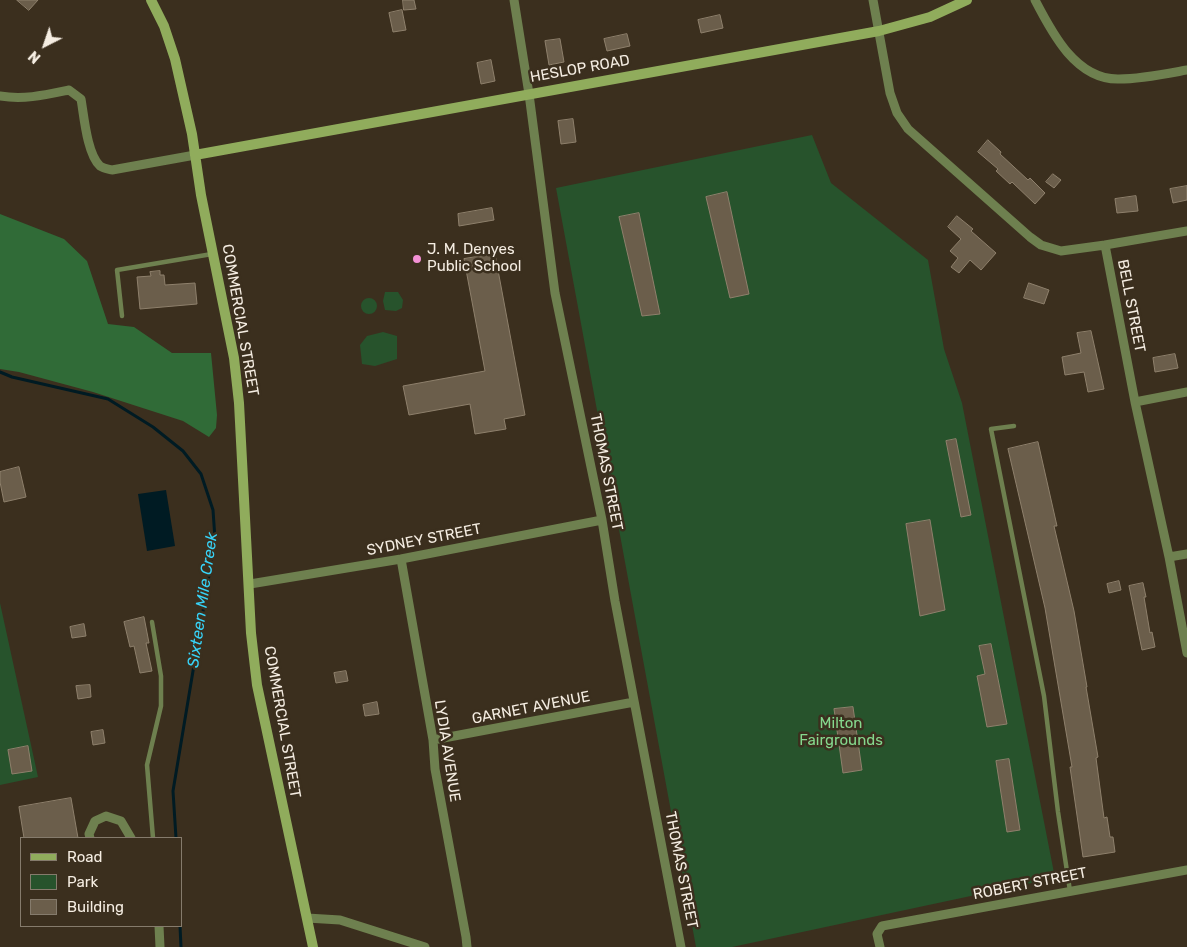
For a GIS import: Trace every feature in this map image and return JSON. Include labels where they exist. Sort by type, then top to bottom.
[{"type":"street","name":"COMMERCIAL STREET","points":[[152,0],[164,26],[175,59],[228,328],[239,403],[250,584],[251,633],[257,685],[312,947]]},
{"type":"street","name":"THOMAS STREET","points":[[514,0],[529,94],[555,293],[602,520],[615,601],[681,947]]},
{"type":"street","name":"BELL STREET","points":[[873,0],[890,93],[897,113],[908,129],[1041,245],[1061,251],[1105,246],[1187,652]]},
{"type":"street","name":"HESLOP ROAD","points":[[195,155],[879,30],[930,17],[966,0]]},
{"type":"street","points":[[1034,0],[1069,54],[1077,64],[1088,72],[1118,80],[1187,70]]},
{"type":"street","points":[[0,96],[17,99],[69,90],[81,99],[94,158],[102,167],[112,170],[195,155]]},
{"type":"street","points":[[1105,246],[1187,231]]},
{"type":"street","points":[[1135,402],[1187,392]]},
{"type":"street","name":"SYDNEY STREET","points":[[250,584],[401,559],[602,520]]},
{"type":"street","points":[[1169,557],[1187,554]]},
{"type":"street","name":"LYDIA AVENUE","points":[[401,559],[433,740],[434,769],[467,947]]},
{"type":"street","name":"GARNET AVENUE","points":[[433,740],[634,702]]},
{"type":"street","points":[[90,837],[94,821],[106,816],[121,821],[130,837]]},
{"type":"street","name":"ROBERT STREET","points":[[880,947],[877,934],[882,926],[1187,870]]},
{"type":"street","points":[[306,918],[340,920],[425,947]]},
{"type":"street","points":[[159,927],[160,947]]},
{"type":"lane","points":[[122,316],[117,270],[213,254]]},
{"type":"lane","points":[[1014,426],[991,429],[1044,696],[1070,891]]},
{"type":"lane","points":[[152,622],[161,676],[161,706],[148,765],[153,837]]},
{"type":"green space","name":"Milton Fairgrounds","points":[[812,135],[831,183],[928,260],[944,349],[962,403],[1055,878],[732,947],[696,947],[556,188]]},
{"type":"green space","points":[[0,214],[64,239],[87,261],[108,324],[134,327],[172,353],[211,353],[217,415],[216,428],[209,437],[183,421],[93,392],[19,372],[0,369]]},
{"type":"green space","points":[[385,292],[398,292],[403,300],[402,308],[396,311],[385,310],[383,301]]},
{"type":"green space","points":[[366,298],[372,298],[377,303],[375,312],[366,314],[361,309],[361,303]]},
{"type":"green space","points":[[383,332],[397,336],[397,359],[375,366],[362,364],[360,345],[367,336]]},
{"type":"green space","points":[[0,603],[38,777],[0,785]]},
{"type":"water","points":[[166,490],[175,546],[147,551],[138,494]]},
{"type":"building","points":[[17,0],[38,0],[29,10]]},
{"type":"building","points":[[403,0],[414,0],[416,9],[404,10]]},
{"type":"building","points":[[402,10],[406,30],[393,32],[389,13]]},
{"type":"building","points":[[720,15],[723,28],[701,33],[698,20]]},
{"type":"building","points":[[627,34],[630,46],[607,51],[604,39]]},
{"type":"building","points":[[560,39],[564,62],[549,65],[545,41]]},
{"type":"building","points":[[491,60],[495,81],[481,84],[477,63]]},
{"type":"building","points":[[573,119],[576,142],[561,144],[558,121]]},
{"type":"building","points":[[988,140],[1001,152],[1000,154],[1028,180],[1030,178],[1045,193],[1035,204],[1012,182],[1010,184],[996,171],[998,169],[978,152]]},
{"type":"building","points":[[1053,174],[1061,180],[1054,188],[1046,182]]},
{"type":"building","points":[[1187,186],[1187,200],[1173,203],[1170,189]]},
{"type":"building","points":[[727,192],[749,294],[730,298],[706,197]]},
{"type":"building","points":[[1136,196],[1138,211],[1117,213],[1115,199]]},
{"type":"building","points":[[492,208],[494,220],[459,226],[458,214]]},
{"type":"building","points":[[639,213],[660,314],[642,316],[619,217]]},
{"type":"building","points":[[957,216],[973,229],[971,231],[996,253],[981,270],[970,260],[959,273],[951,267],[958,258],[950,251],[961,239],[948,227]]},
{"type":"building","points":[[495,254],[525,415],[504,419],[506,429],[475,434],[470,404],[409,415],[403,386],[485,371],[464,259]]},
{"type":"building","points":[[160,271],[160,275],[164,275],[165,285],[195,283],[197,304],[140,309],[137,277],[151,276],[150,272]]},
{"type":"building","points":[[1029,283],[1049,290],[1044,304],[1024,298]]},
{"type":"building","points":[[1091,331],[1104,389],[1088,392],[1084,372],[1065,375],[1062,357],[1081,353],[1077,333]]},
{"type":"building","points":[[1175,354],[1178,368],[1155,372],[1153,358]]},
{"type":"building","points":[[956,439],[971,515],[961,517],[946,441]]},
{"type":"building","points":[[1038,442],[1057,526],[1054,526],[1074,611],[1098,757],[1096,758],[1104,818],[1107,817],[1110,837],[1113,837],[1115,852],[1083,857],[1070,767],[1072,767],[1045,608],[1008,449]]},
{"type":"building","points":[[19,467],[26,497],[4,502],[0,472]]},
{"type":"building","points":[[930,520],[945,610],[920,616],[906,524]]},
{"type":"building","points":[[1119,581],[1121,590],[1109,593],[1107,584]]},
{"type":"building","points":[[1143,583],[1150,633],[1152,632],[1155,647],[1142,650],[1129,586]]},
{"type":"building","points":[[144,617],[149,643],[146,643],[152,671],[140,673],[134,646],[130,647],[124,622]]},
{"type":"building","points":[[84,624],[86,636],[72,638],[70,627]]},
{"type":"building","points":[[991,644],[1007,724],[987,727],[977,676],[985,674],[979,646]]},
{"type":"building","points":[[346,671],[348,681],[336,683],[334,673]]},
{"type":"building","points":[[90,685],[91,697],[78,699],[76,686]]},
{"type":"building","points":[[377,702],[379,714],[365,716],[363,705]]},
{"type":"building","points":[[853,707],[862,770],[843,773],[834,709]]},
{"type":"building","points":[[103,730],[105,743],[93,745],[91,732]]},
{"type":"building","points":[[28,746],[32,771],[12,774],[8,750]]},
{"type":"building","points":[[1009,759],[1020,830],[1007,832],[996,761]]},
{"type":"building","points":[[71,798],[78,837],[24,837],[19,807]]},
{"type":"waterway","name":"Sixteen Mile Creek","points":[[0,372],[12,377],[108,399],[153,427],[183,451],[201,474],[213,510],[215,539],[173,791],[176,837]]},
{"type":"waterway","name":"Sixteen Mile Creek","points":[[180,927],[181,947]]},
{"type":"place","name":"J. M. Denyes Public School","points":[[417,259]]}]
